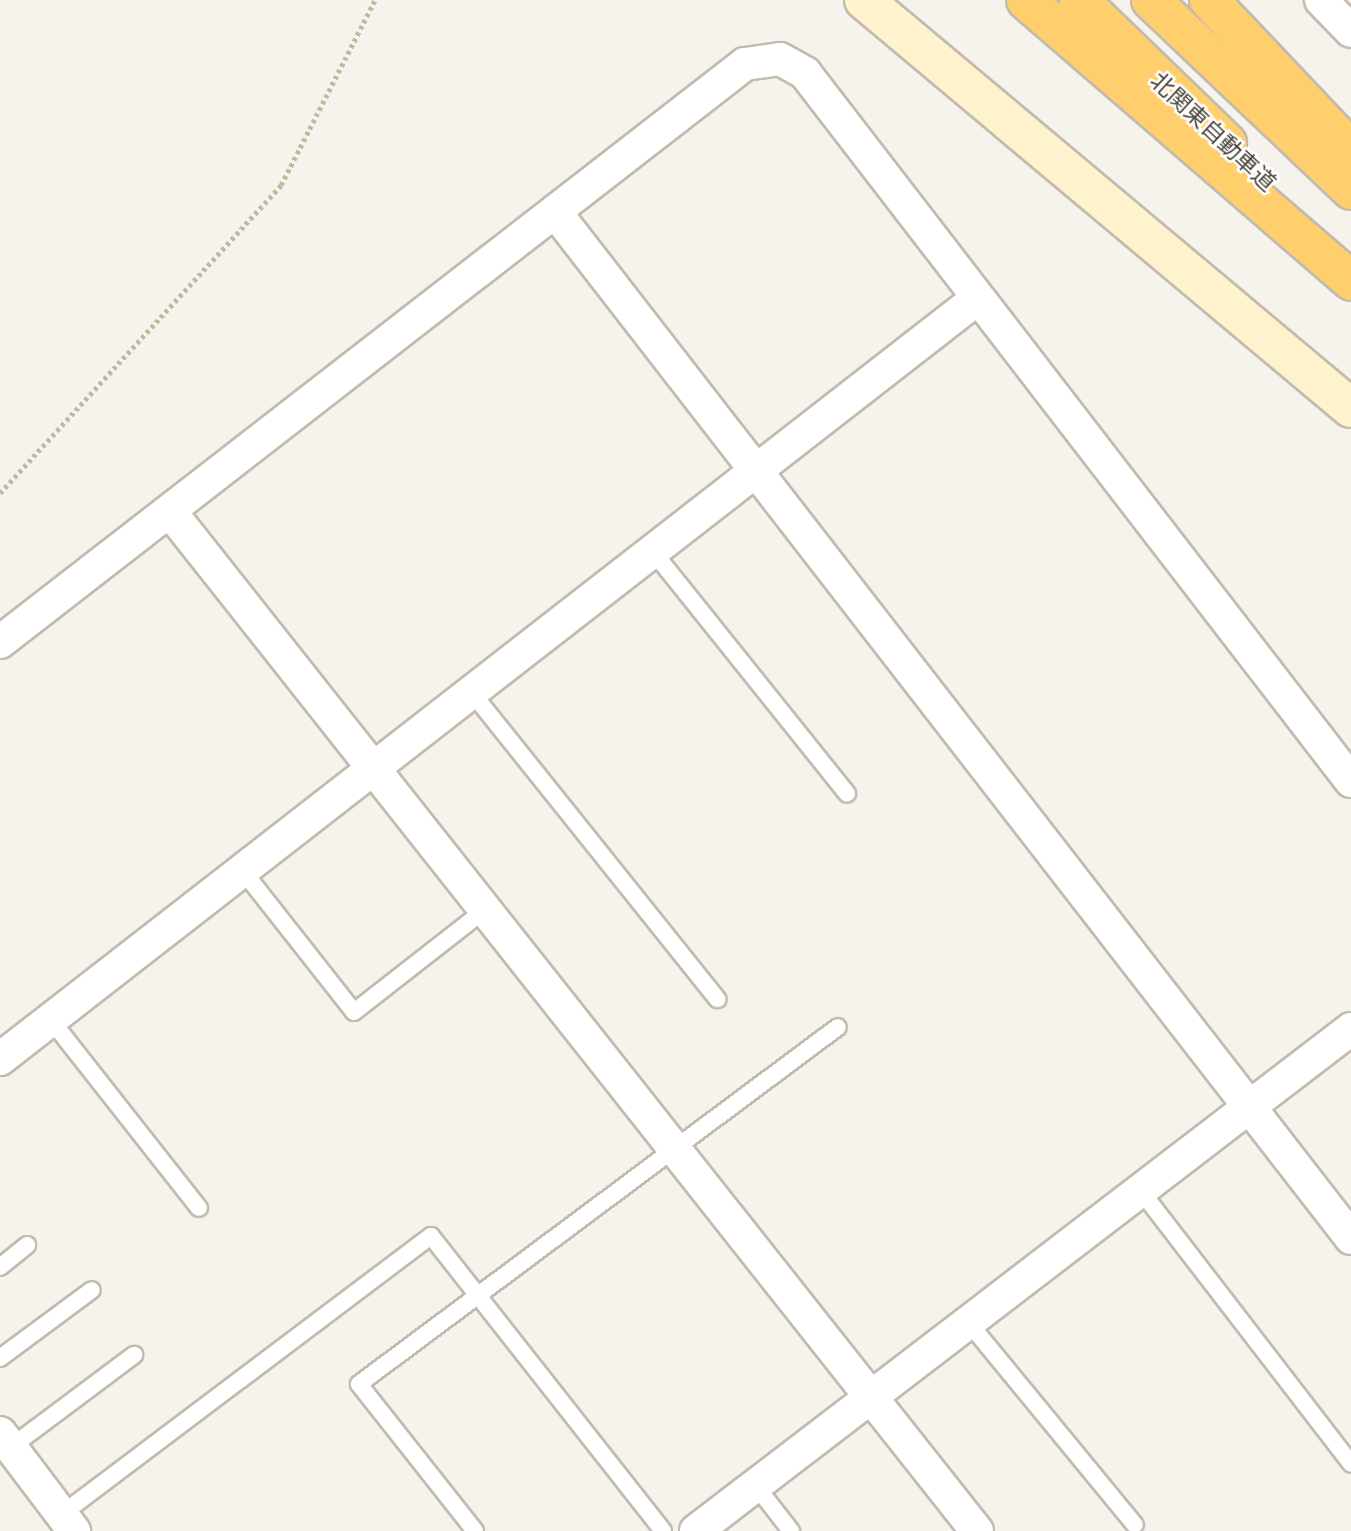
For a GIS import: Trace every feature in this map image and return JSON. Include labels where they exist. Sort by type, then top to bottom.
[{"type":"highway","points":[[1026,0],[1351,281]]},
{"type":"highway","name":"北関東自動車道","points":[[1079,0],[1351,260]]},
{"type":"highway","points":[[1151,0],[1351,190]]},
{"type":"highway","points":[[1209,0],[1351,150]]},
{"type":"street","points":[[864,0],[1351,408]]},
{"type":"street","points":[[1321,0],[1351,31]]},
{"type":"street","points":[[0,642],[172,514],[746,64],[780,59],[806,73],[1351,780]]},
{"type":"street","points":[[556,213],[1351,1238]]},
{"type":"street","points":[[0,1059],[758,475],[978,298]]},
{"type":"street","points":[[172,514],[487,908],[976,1531]]},
{"type":"street","points":[[696,1531],[1351,1029]]},
{"type":"street","points":[[4,1445],[68,1522]]},
{"type":"lane","points":[[655,554],[847,794]]},
{"type":"lane","points":[[473,694],[717,999]]},
{"type":"lane","points":[[243,871],[354,1012],[487,908]]},
{"type":"lane","points":[[51,1020],[199,1208]]},
{"type":"lane","points":[[474,1531],[359,1384],[678,1150],[838,1027]]},
{"type":"lane","points":[[1141,1191],[1351,1464]]},
{"type":"lane","points":[[68,1522],[431,1236],[663,1531]]},
{"type":"lane","points":[[0,1267],[27,1245]]},
{"type":"lane","points":[[0,1358],[92,1290]]},
{"type":"lane","points":[[970,1323],[1135,1525]]},
{"type":"lane","points":[[4,1445],[134,1355]]},
{"type":"lane","points":[[756,1486],[791,1531]]},
{"type":"path","points":[[0,494],[281,185],[375,0]]}]
